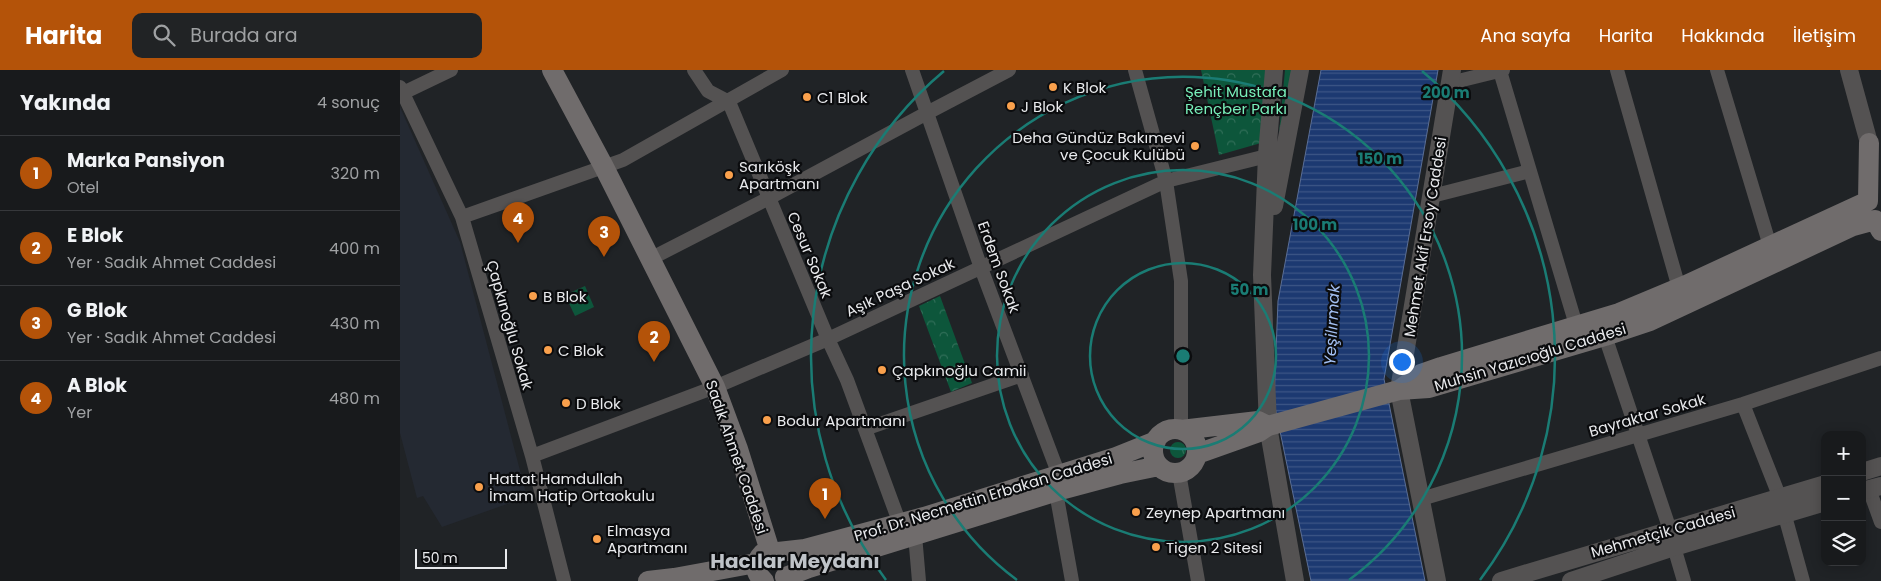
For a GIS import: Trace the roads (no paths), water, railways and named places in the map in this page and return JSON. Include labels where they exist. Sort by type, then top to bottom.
[{"type":"main road","name":"Sadık Ahmet Caddesi","points":[[552,70],[715,387],[738,449],[766,565],[785,556],[788,561],[788,572],[783,579]]},
{"type":"main road","points":[[1869,142],[1881,162]]},
{"type":"main road","points":[[1869,142],[1874,194],[1869,212],[1879,225]]},
{"type":"main road","name":"Muhsin Yazıcıoğlu Caddesi","points":[[1394,391],[1421,374],[1618,312],[1679,288],[1770,246],[1874,194]]},
{"type":"main road","name":"Muhsin Yazıcıoğlu Caddesi","points":[[1394,391],[1429,388],[1650,321],[1853,226],[1879,225]]},
{"type":"main road","points":[[1197,454],[1259,432],[1272,424],[1394,391]]},
{"type":"main road","points":[[1181,430],[1192,436],[1195,442],[1196,459],[1189,468],[1179,473],[1169,472],[1160,466],[1154,454],[1156,441],[1166,431],[1258,421],[1272,424]]},
{"type":"main road","name":"Prof. Dr. Necmettin Erbakan Caddesi","points":[[783,579],[907,529],[1057,483],[1156,441]]},
{"type":"main road","name":"Prof. Dr. Necmettin Erbakan Caddesi","points":[[1057,483],[1160,466]]},
{"type":"main road","name":"Prof. Dr. Necmettin Erbakan Caddesi","points":[[648,581],[766,565],[805,549],[907,529]]},
{"type":"street","points":[[401,90],[451,70]]},
{"type":"street","points":[[694,70],[708,91],[729,102]]},
{"type":"street","points":[[462,217],[622,160],[729,102],[782,70]]},
{"type":"street","name":"Erdem Sokak","points":[[912,70],[981,268],[1022,375],[1057,483],[1072,581]]},
{"type":"street","points":[[650,259],[1009,70]]},
{"type":"street","points":[[1135,70],[1166,181],[1180,282],[1181,430]]},
{"type":"street","points":[[1274,70],[1275,154],[1262,275],[1272,424],[1295,581]]},
{"type":"street","points":[[1275,154],[1300,70]]},
{"type":"street","points":[[1451,77],[1501,70],[1576,325]]},
{"type":"street","points":[[1617,70],[1679,288]]},
{"type":"street","points":[[1717,70],[1770,246]]},
{"type":"street","points":[[1849,70],[1869,142]]},
{"type":"street","name":"Mehmet Akif Ersoy Caddesi","points":[[1437,581],[1421,499],[1394,391],[1432,196],[1451,77]]},
{"type":"street","name":"Çapkınoğlu Sokak","points":[[401,90],[462,217],[532,456],[564,581]]},
{"type":"street","name":"Cesur Sokak","points":[[729,102],[847,380],[865,430],[907,529],[918,581]]},
{"type":"street","name":"Aşık Paşa Sokak","points":[[532,456],[715,387],[828,339],[1166,181],[1275,154]]},
{"type":"street","points":[[1432,196],[1530,171]]},
{"type":"street","points":[[1604,336],[1639,434],[1684,581]]},
{"type":"street","name":"Bayraktar Sokak","points":[[1421,499],[1743,404],[1881,358]]},
{"type":"street","points":[[865,430],[1022,375]]},
{"type":"street","points":[[1743,404],[1783,506],[1803,581]]},
{"type":"street","points":[[1866,471],[1881,466]]},
{"type":"street","points":[[1179,473],[1198,581]]},
{"type":"street","name":"Mehmetçik Caddesi","points":[[1783,506],[1821,486]]},
{"type":"street","points":[[1871,488],[1881,522]]},
{"type":"street","name":"Mehmetçik Caddesi","points":[[1500,581],[1672,538],[1783,506],[1821,502]]},
{"type":"street","name":"Mehmetçik Caddesi","points":[[1570,581],[1672,538]]},
{"type":"water","name":"Yeşilırmak","points":[[1321,70],[1438,70],[1384,379],[1425,581],[1311,581],[1274,402],[1278,301]]},
{"type":"place","name":"K Blok","points":[[1053,87]]},
{"type":"place","name":"C1 Blok","points":[[807,97]]},
{"type":"place","name":"J Blok","points":[[1011,106]]},
{"type":"place","name":"Deha Gündüz Bakımevi ve Çocuk Kulübü","points":[[1195,146]]},
{"type":"place","name":"Sarıköşk Apartmanı","points":[[729,175]]},
{"type":"place","name":"A Blok","points":[[518,243]]},
{"type":"place","name":"G Blok","points":[[604,257]]},
{"type":"place","name":"B Blok","points":[[533,296]]},
{"type":"place","name":"C Blok","points":[[548,350]]},
{"type":"place","name":"E Blok","points":[[654,362]]},
{"type":"place","name":"Çapkınoğlu Camii","points":[[882,370]]},
{"type":"place","name":"D Blok","points":[[566,403]]},
{"type":"place","name":"Bodur Apartmanı","points":[[767,420]]},
{"type":"place","name":"Hattat Hamdullah İmam Hatip Ortaokulu","points":[[479,487]]},
{"type":"place","name":"Zeynep Apartmanı","points":[[1136,512]]},
{"type":"place","name":"Marka Pansiyon","points":[[825,519]]},
{"type":"place","name":"Elmasya Apartmanı","points":[[597,539]]},
{"type":"place","name":"Tigen 2 Sitesi","points":[[1156,547]]},
{"type":"district","name":"Hacılar Meydanı","points":[[795,561]]},
{"type":"park label","name":"Şehit Mustafa Rençber Parkı","points":[[1236,100]]}]
